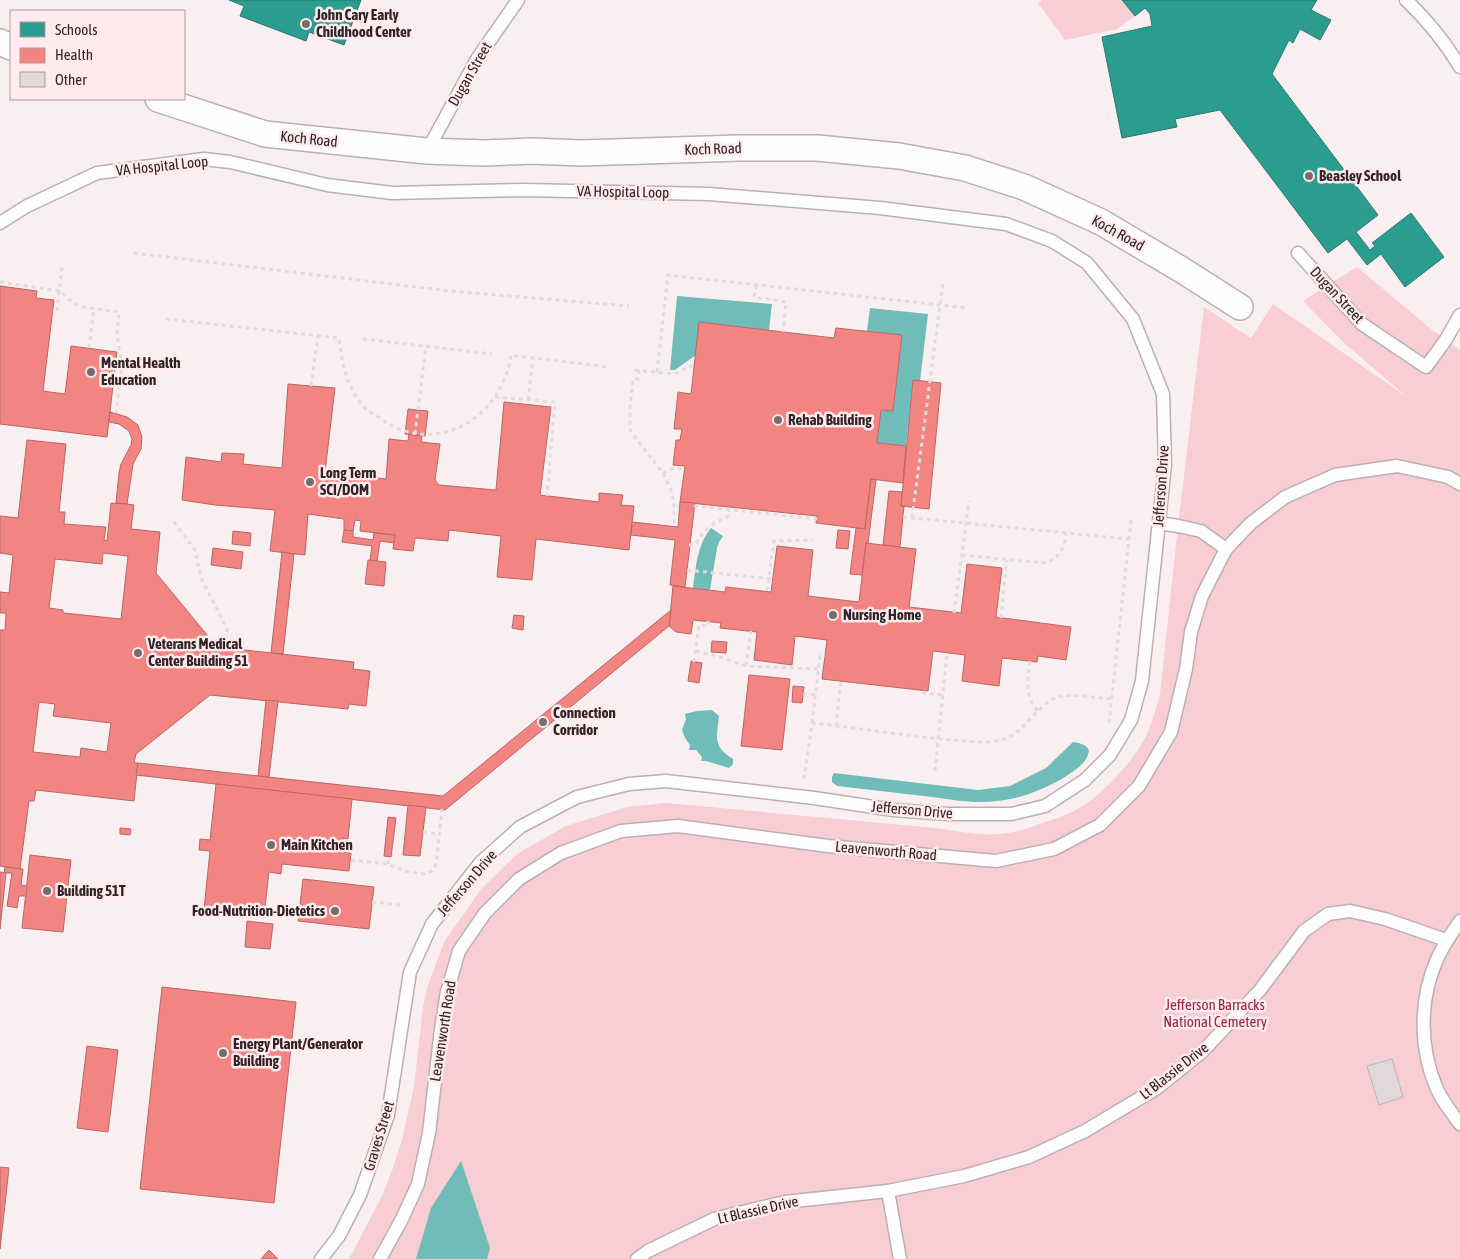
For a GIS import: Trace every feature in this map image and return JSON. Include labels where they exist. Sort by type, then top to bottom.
[{"type":"street","name":"Koch Road","points":[[161,100],[264,134],[427,151],[581,153],[739,148],[818,148],[899,156],[965,168],[1024,187],[1101,222],[1240,307]]},
{"type":"lane","name":"Dugan Street","points":[[427,151],[477,59],[518,0]]},
{"type":"lane","points":[[1406,0],[1425,19],[1450,50],[1460,67]]},
{"type":"lane","name":"VA Hospital Loop","points":[[5,220],[27,206],[97,173],[204,158],[230,162],[328,185],[392,193],[524,190],[710,194],[880,208],[1006,224],[1052,241],[1087,263],[1133,319],[1163,394]]},
{"type":"lane","name":"Dugan Street","points":[[1298,253],[1362,324],[1426,367],[1445,341],[1460,315]]},
{"type":"lane","name":"Jefferson Drive","points":[[410,972],[432,924],[481,862],[520,827],[586,794],[629,784],[666,781],[814,798],[894,810],[948,814],[1011,814],[1045,806],[1085,780],[1110,755],[1131,720],[1142,681],[1165,465],[1163,394]]},
{"type":"lane","name":"Leavenworth Road","points":[[380,1259],[402,1219],[418,1184],[429,1133],[447,992],[459,951],[485,913],[519,879],[561,853],[621,831],[678,826],[828,846],[996,861],[1054,849],[1100,824],[1139,786],[1171,732],[1186,669],[1191,632],[1202,596],[1226,549],[1250,523],[1285,497],[1335,475],[1397,466],[1448,477],[1460,484]]},
{"type":"lane","points":[[1159,523],[1201,531],[1226,549]]},
{"type":"lane","name":"Lt Blassie Drive","points":[[637,1259],[648,1251],[714,1220],[785,1202],[888,1191],[964,1176],[1028,1157],[1085,1131],[1157,1088],[1203,1051],[1260,990],[1304,931],[1328,914],[1350,911],[1384,919],[1446,940]]},
{"type":"lane","points":[[1460,921],[1446,940],[1429,980],[1423,1029],[1426,1053],[1437,1090],[1460,1124]]},
{"type":"lane","name":"Graves Street","points":[[321,1259],[339,1236],[360,1195],[388,1115],[410,972]]},
{"type":"lane","points":[[888,1191],[900,1259]]},
{"type":"path","points":[[134,253],[450,291],[629,306]]},
{"type":"path","points":[[57,311],[62,267]]},
{"type":"path","points":[[657,372],[668,275],[967,308]]},
{"type":"path","points":[[0,282],[60,290],[73,303],[83,307],[119,312],[117,335],[122,366],[116,413]]},
{"type":"path","points":[[912,518],[943,282]]},
{"type":"path","points":[[756,285],[754,298],[786,302],[783,332]]},
{"type":"path","points":[[89,348],[94,309]]},
{"type":"path","points":[[166,319],[339,338],[344,371],[351,388],[364,407],[389,425],[399,430],[416,434],[436,434],[460,427],[473,419],[495,397],[509,368],[511,355],[607,366]]},
{"type":"path","points":[[311,386],[318,336]]},
{"type":"path","points":[[363,339],[492,354]]},
{"type":"path","points":[[416,434],[426,346]]},
{"type":"path","points":[[528,400],[533,358]]},
{"type":"path","points":[[674,527],[674,504],[671,490],[663,473],[630,430],[633,379],[638,379],[637,370],[674,374],[695,364]]},
{"type":"path","points":[[495,397],[555,402],[547,496]]},
{"type":"path","points":[[663,473],[674,468],[684,470]]},
{"type":"path","points":[[954,612],[969,501]]},
{"type":"path","points":[[694,506],[817,519]]},
{"type":"path","points":[[690,544],[695,545],[699,537],[712,524],[729,516],[729,509]]},
{"type":"path","points":[[903,517],[1129,539]]},
{"type":"path","points":[[1108,726],[1131,520]]},
{"type":"path","points":[[174,522],[195,550],[201,578],[227,629],[226,648]]},
{"type":"path","points":[[962,556],[1044,564],[1051,562],[1060,554],[1066,534]]},
{"type":"path","points":[[767,592],[774,541],[813,540]]},
{"type":"path","points":[[1001,618],[1007,560]]},
{"type":"path","points":[[687,570],[772,579]]},
{"type":"path","points":[[694,662],[699,625],[708,626],[708,621]]},
{"type":"path","points":[[746,666],[751,632]]},
{"type":"path","points":[[696,651],[746,666],[819,670]]},
{"type":"path","points":[[935,771],[947,653]]},
{"type":"path","points":[[804,779],[820,656],[825,656]]},
{"type":"path","points":[[1030,661],[1028,694],[1032,704],[1038,711]]},
{"type":"path","points":[[836,726],[840,681]]},
{"type":"path","points":[[925,691],[924,693],[943,695]]},
{"type":"path","points":[[803,694],[816,695]]},
{"type":"path","points":[[812,723],[977,742],[1002,740],[1014,734],[1038,711],[1058,697],[1069,696],[1111,700]]},
{"type":"path","points":[[350,860],[388,864],[404,871],[424,874],[432,871],[436,864],[442,809]]},
{"type":"path","points":[[423,832],[439,834]]},
{"type":"path","points":[[388,857],[388,864]]},
{"type":"path","points":[[372,902],[400,905]]},
{"type":"path","points":[[1367,1063],[1412,1051]]},
{"type":"path","points":[[1400,1085],[1419,1080]]},
{"type":"green space","points":[[1042,0],[1122,0],[1135,16],[1117,29],[1065,40],[1038,3]]},
{"type":"green space","name":"Jefferson Barracks National Cemetery","points":[[1357,267],[1431,329],[1460,350],[1460,1259],[349,1259],[382,1196],[402,1140],[414,1087],[423,1007],[428,985],[444,942],[481,889],[517,854],[566,826],[627,807],[666,803],[993,834],[1018,831],[1063,816],[1085,805],[1098,795],[1121,772],[1145,738],[1160,694],[1204,307],[1251,338],[1273,304],[1407,397],[1344,343],[1303,301]]},
{"type":"water","points":[[677,296],[772,304],[769,330],[700,323],[696,355],[675,370],[670,370]]},
{"type":"water","points":[[870,308],[928,314],[920,381],[913,380],[906,446],[877,443],[881,410],[893,411],[902,335],[867,331]]},
{"type":"water","points":[[711,528],[723,536],[717,548],[710,590],[693,588],[700,549]]},
{"type":"water","points":[[712,710],[719,716],[717,741],[722,750],[733,759],[733,764],[729,768],[701,761],[702,757],[696,750],[689,750],[690,745],[682,730],[686,719],[685,714]]},
{"type":"water","points":[[1073,742],[1086,746],[1089,750],[1086,759],[1080,766],[1049,786],[1006,800],[989,802],[964,801],[837,786],[832,782],[834,773],[978,790],[1010,786],[1046,768]]},
{"type":"water","points":[[461,1161],[490,1248],[487,1259],[416,1259],[431,1208]]},
{"type":"pier","points":[[996,241],[1009,243],[1043,259],[1080,283],[993,274],[987,270],[988,254],[990,243]]},
{"type":"building: Schools","name":"John Cary Early Childhood Center","points":[[229,0],[361,0],[344,45],[309,32],[306,41],[240,16],[244,6]]},
{"type":"building: Schools","name":"Beasley School","points":[[1122,0],[1317,0],[1311,10],[1331,20],[1320,40],[1300,29],[1293,43],[1289,40],[1272,74],[1378,215],[1356,232],[1370,250],[1375,246],[1372,243],[1411,213],[1444,257],[1405,287],[1381,254],[1367,265],[1347,239],[1328,253],[1220,110],[1175,119],[1177,127],[1122,138],[1102,37],[1152,26],[1150,14],[1145,8],[1135,16]]},
{"type":"building: Health","name":"Mental Health Education","points":[[0,286],[37,291],[36,298],[54,300],[43,391],[65,394],[71,346],[117,352],[107,437],[0,424]]},
{"type":"building: Health","name":"Rehab Building","points":[[699,322],[834,338],[836,328],[902,335],[893,411],[881,410],[877,443],[906,446],[903,483],[871,479],[865,529],[816,523],[817,516],[680,502],[685,466],[673,465],[676,440],[680,440],[682,429],[674,429],[678,392],[691,394]]},
{"type":"building: Health","points":[[913,380],[941,383],[929,509],[901,506]]},
{"type":"building: Health","name":"Long Term SCI/DOM","points":[[288,384],[335,388],[325,472],[386,479],[389,439],[408,441],[409,434],[422,436],[421,442],[440,444],[435,480],[439,485],[496,490],[504,402],[551,407],[540,495],[599,502],[599,493],[623,495],[621,505],[634,506],[629,550],[536,539],[532,580],[497,577],[501,536],[449,530],[448,541],[415,538],[413,551],[393,549],[395,535],[360,531],[361,521],[355,520],[353,531],[344,530],[344,519],[308,514],[305,555],[270,551],[275,510],[182,500],[186,457],[221,462],[222,453],[244,454],[243,464],[282,468]]},
{"type":"building: Health","points":[[408,409],[428,411],[425,436],[405,434]]},
{"type":"building: Health","points":[[110,412],[127,417],[138,425],[142,437],[141,449],[133,464],[127,504],[116,503],[121,464],[131,445],[132,439],[129,431],[119,424],[109,422]]},
{"type":"building: Health","name":"Veterans Medical Center Building 51","points":[[27,440],[66,444],[59,512],[65,512],[64,524],[106,527],[104,540],[107,541],[111,503],[134,505],[131,529],[160,532],[156,573],[217,647],[354,662],[353,669],[370,671],[366,706],[349,704],[348,709],[210,695],[136,754],[134,763],[138,763],[134,801],[36,790],[34,801],[29,801],[20,869],[0,866],[0,630],[5,630],[6,613],[0,613],[0,592],[9,593],[13,555],[0,553],[0,516],[18,518]],"holes":[[[103,553],[128,556],[121,619],[63,613],[63,610],[49,608],[55,559],[102,564]],[[39,702],[55,704],[53,716],[111,723],[107,752],[81,748],[80,757],[33,752]]]},
{"type":"building: Health","points":[[871,479],[876,480],[862,575],[850,574],[856,528],[865,529]]},
{"type":"building: Health","points":[[889,491],[902,492],[901,506],[904,506],[900,547],[883,545]]},
{"type":"building: Health","points":[[680,502],[695,503],[685,587],[670,585],[675,540],[631,535],[632,522],[678,527]]},
{"type":"building: Health","points":[[344,530],[353,531],[353,537],[373,540],[374,533],[395,535],[394,543],[380,541],[377,561],[370,560],[372,546],[342,542]]},
{"type":"building: Health","points":[[838,530],[850,531],[848,549],[836,548]]},
{"type":"building: Health","points":[[233,531],[251,533],[250,546],[232,544]]},
{"type":"building: Health","name":"Nursing Home","points":[[866,543],[916,549],[909,607],[961,613],[967,564],[1002,568],[996,617],[1071,627],[1066,660],[1038,656],[1037,662],[1002,658],[999,686],[962,681],[965,655],[933,651],[928,691],[822,679],[827,640],[795,636],[792,665],[754,660],[757,632],[720,628],[721,623],[693,620],[691,634],[676,632],[669,626],[673,586],[725,592],[726,587],[771,592],[777,546],[813,550],[808,596],[859,602]]},
{"type":"building: Health","points":[[213,548],[243,552],[241,569],[211,565]]},
{"type":"building: Health","points":[[282,552],[294,554],[283,654],[271,653]]},
{"type":"building: Health","points":[[368,560],[386,562],[384,586],[365,584]]},
{"type":"building: Health","name":"Connection Corridor","points":[[671,610],[669,626],[445,810],[136,775],[138,763],[443,796]]},
{"type":"building: Health","points":[[514,615],[524,616],[523,630],[512,628]]},
{"type":"building: Health","points":[[712,641],[727,642],[726,653],[711,652]]},
{"type":"building: Health","points":[[691,661],[702,663],[699,683],[688,681]]},
{"type":"building: Health","points":[[749,675],[790,679],[782,750],[741,746]]},
{"type":"building: Health","points":[[793,686],[804,687],[802,703],[792,702]]},
{"type":"building: Health","points":[[266,700],[278,701],[269,777],[258,776]]},
{"type":"building: Health","name":"Main Kitchen","points":[[216,784],[352,799],[348,839],[343,838],[342,852],[351,853],[349,871],[282,864],[281,874],[269,872],[264,915],[204,909],[210,851],[199,850],[200,839],[210,840]]},
{"type":"building: Health","points":[[408,805],[426,807],[420,856],[403,855]]},
{"type":"building: Health","points":[[388,817],[396,818],[391,857],[384,856]]},
{"type":"building: Health","points":[[120,828],[131,829],[130,835],[120,834]]},
{"type":"building: Health","name":"Building 51T","points":[[30,855],[71,860],[63,932],[22,928]]},
{"type":"building: Health","points":[[5,867],[23,869],[21,885],[27,886],[26,896],[19,896],[17,908],[7,906],[12,873],[4,873]]},
{"type":"building: Health","points":[[0,872],[6,873],[0,929]]},
{"type":"building: Health","name":"Food-Nutrition-Dietetics","points":[[303,879],[374,887],[369,929],[298,921]]},
{"type":"building: Health","points":[[247,921],[273,924],[270,949],[245,947]]},
{"type":"building: Health","name":"Energy Plant/Generator Building","points":[[162,987],[296,1002],[274,1203],[140,1189]]},
{"type":"building: Health","points":[[87,1046],[118,1050],[108,1132],[77,1128]]},
{"type":"building: Health","points":[[0,1167],[9,1168],[0,1249]]},
{"type":"building: Health","points":[[269,1250],[278,1259],[261,1259]]},
{"type":"building: Other","points":[[1392,1059],[1403,1097],[1379,1105],[1367,1066]]},
{"type":"place","name":"John Cary Early Childhood Center","points":[[306,24]]},
{"type":"place","name":"Beasley School","points":[[1309,176]]},
{"type":"place","name":"Mental Health Education","points":[[91,372]]},
{"type":"place","name":"Rehab Building","points":[[778,420]]},
{"type":"place","name":"Long Term SCI/DOM","points":[[310,482]]},
{"type":"place","name":"Nursing Home","points":[[833,615]]},
{"type":"place","name":"Veterans Medical Center Building 51","points":[[138,653]]},
{"type":"place","name":"Connection Corridor","points":[[543,722]]},
{"type":"place","name":"Main Kitchen","points":[[271,845]]},
{"type":"place","name":"Building 51T","points":[[47,891]]},
{"type":"place","name":"Food-Nutrition-Dietetics","points":[[335,911]]},
{"type":"place","name":"Energy Plant/Generator Building","points":[[223,1053]]}]
